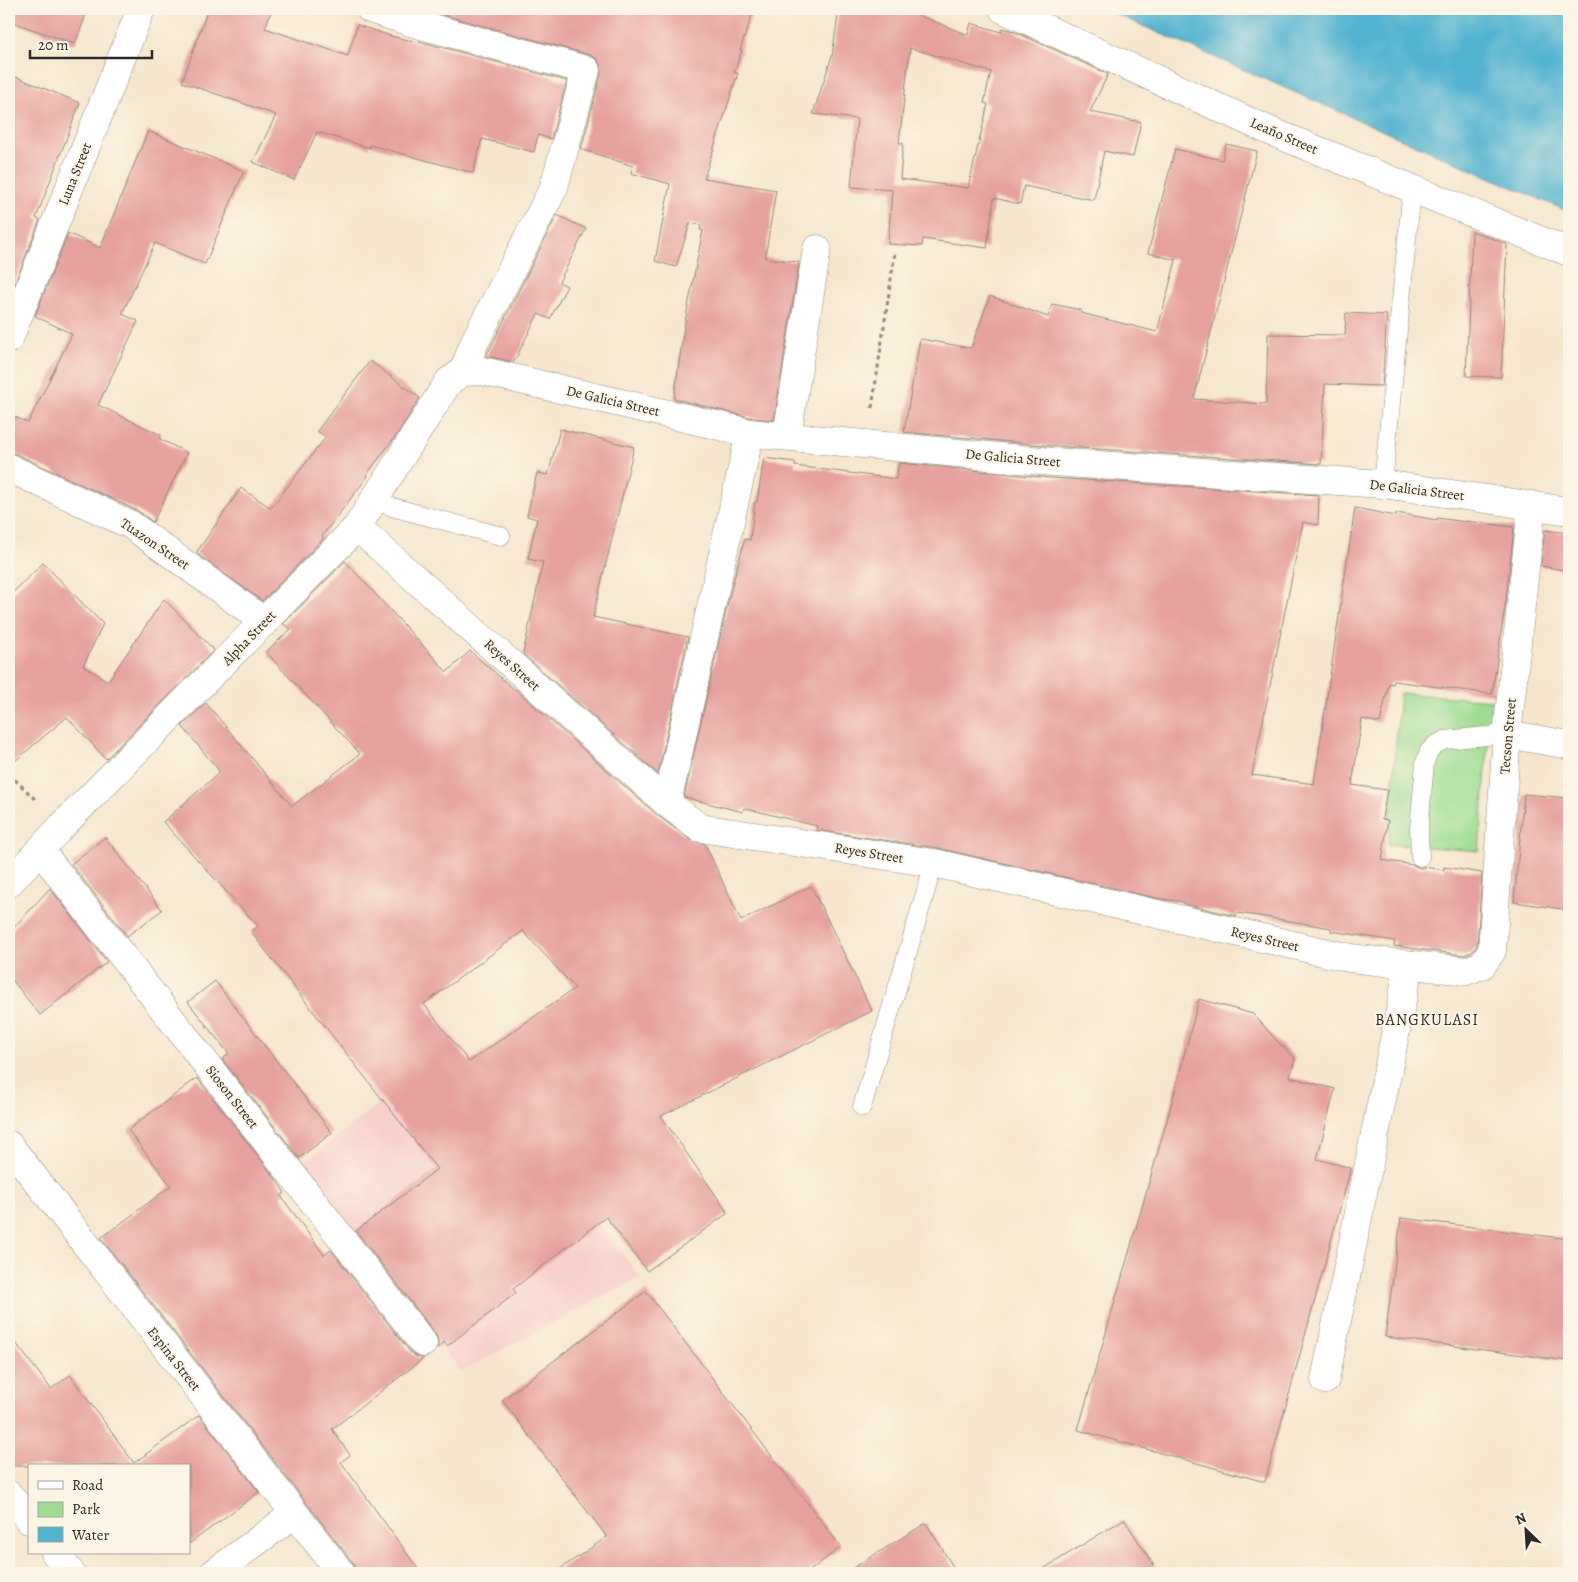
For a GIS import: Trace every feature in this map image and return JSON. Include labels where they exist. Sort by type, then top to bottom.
[{"type":"street","name":"Luna Street","points":[[9,339],[142,9]]},
{"type":"street","points":[[370,9],[410,22],[586,70],[554,187],[475,341],[463,372]]},
{"type":"street","name":"Leaño Street","points":[[1004,9],[1270,131],[1569,252]]},
{"type":"street","points":[[787,436],[817,249]]},
{"type":"street","name":"De Galicia Street","points":[[463,372],[482,371],[750,433],[1062,463],[1383,484],[1569,511]]},
{"type":"street","name":"Alpha Street","points":[[9,883],[62,826],[357,527],[449,381],[463,372]]},
{"type":"street","points":[[667,803],[750,433]]},
{"type":"street","name":"Tuazon Street","points":[[9,468],[131,525],[265,622]]},
{"type":"street","name":"Tecson Street","points":[[1482,965],[1492,951],[1507,734],[1532,505]]},
{"type":"street","name":"Reyes Street","points":[[357,527],[667,803],[700,828],[934,863],[1350,958],[1466,971],[1482,965]]},
{"type":"street","points":[[1507,734],[1569,745]]},
{"type":"street","name":"Sioson Street","points":[[40,850],[424,1342]]},
{"type":"street","points":[[1326,1380],[1409,966]]},
{"type":"street","name":"Espina Street","points":[[9,1145],[340,1573]]},
{"type":"street","points":[[9,1495],[28,1519]]},
{"type":"street","points":[[214,1573],[294,1514]]},
{"type":"street","points":[[56,1554],[71,1573]]},
{"type":"lane","points":[[1383,484],[1412,188]]},
{"type":"lane","points":[[375,500],[392,507],[501,536]]},
{"type":"lane","points":[[1420,857],[1419,828],[1425,762],[1429,752],[1435,745],[1445,740],[1507,734]]},
{"type":"lane","points":[[862,1108],[934,863]]},
{"type":"path","points":[[867,444],[895,252]]},
{"type":"shaded area","points":[[369,962],[426,1000],[640,1277],[461,1372],[302,1164],[380,1103],[308,1009]]},
{"type":"green space","points":[[1400,693],[1492,700],[1479,851],[1388,844]]},
{"type":"water","points":[[1104,9],[1569,9],[1569,212]]},
{"type":"building","points":[[9,9],[88,9],[75,44],[9,21]]},
{"type":"building","points":[[208,9],[272,9],[265,28],[348,56],[357,25],[394,37],[419,41],[567,81],[551,139],[538,135],[534,152],[482,139],[473,173],[370,145],[370,148],[317,132],[294,180],[253,162],[276,115],[182,82]]},
{"type":"building","points":[[430,9],[754,9],[734,73],[738,73],[704,178],[776,190],[765,258],[799,262],[774,420],[753,418],[674,399],[684,327],[703,230],[700,230],[701,225],[690,223],[676,267],[655,261],[670,184],[631,173],[633,166],[581,149],[601,74],[601,67],[597,59],[590,55],[429,11]]},
{"type":"building","points":[[839,9],[903,9],[968,35],[971,23],[1001,32],[1002,28],[1013,31],[1108,74],[1090,112],[1141,122],[1133,157],[1104,151],[1094,200],[1024,186],[1020,204],[994,198],[987,248],[923,239],[922,246],[888,244],[892,190],[851,187],[857,119],[813,114],[832,56]],"holes":[[[910,48],[991,72],[984,103],[988,104],[968,188],[900,179],[903,143],[899,143]]]},
{"type":"building","points":[[9,74],[80,103],[36,218],[40,220],[9,298]]},
{"type":"building","points":[[148,131],[244,171],[205,264],[155,243],[122,314],[138,321],[98,405],[161,435],[160,439],[187,453],[153,522],[138,511],[16,454],[9,453],[9,414],[28,423],[72,334],[35,316],[68,233],[100,248]]},
{"type":"building","points":[[1226,144],[1257,151],[1194,399],[1266,404],[1268,334],[1345,335],[1346,313],[1387,315],[1382,386],[1325,384],[1321,464],[1053,446],[904,432],[920,339],[971,348],[990,296],[1048,317],[1052,304],[1081,310],[1081,313],[1157,332],[1176,260],[1148,253],[1175,149],[1222,160]]},
{"type":"building","points":[[557,215],[586,229],[559,282],[567,286],[550,319],[538,314],[514,362],[486,356]]},
{"type":"building","points":[[1472,231],[1507,244],[1501,377],[1466,376]]},
{"type":"building","points":[[370,361],[420,398],[396,436],[366,475],[368,476],[322,536],[324,538],[262,601],[196,553],[241,488],[271,508],[326,437],[317,431]]},
{"type":"building","points":[[560,429],[634,447],[593,617],[688,637],[658,774],[523,654],[543,562],[528,559],[537,519],[527,516],[537,473],[548,475]]},
{"type":"building","points":[[764,458],[795,462],[795,466],[896,479],[899,463],[1051,478],[1319,495],[1318,525],[1303,522],[1252,775],[1314,784],[1355,508],[1396,516],[1397,513],[1437,520],[1437,518],[1514,527],[1506,600],[1492,694],[1394,681],[1393,684],[1389,683],[1380,723],[1362,719],[1352,785],[1387,790],[1382,819],[1388,820],[1382,860],[1420,868],[1444,870],[1444,867],[1482,873],[1477,946],[1472,952],[1464,955],[1394,946],[1395,941],[1331,931],[1331,928],[1266,917],[1237,913],[1236,916],[1184,904],[1184,902],[1161,899],[937,848],[816,830],[817,826],[744,808],[743,812],[684,797],[730,593],[745,539],[750,540]]},
{"type":"building","points":[[1545,530],[1569,533],[1569,571],[1541,566]]},
{"type":"building","points":[[345,561],[447,672],[470,651],[657,815],[691,840],[705,844],[741,921],[811,886],[872,1011],[661,1116],[728,1213],[647,1271],[606,1217],[513,1289],[516,1293],[447,1346],[445,1342],[438,1348],[438,1340],[435,1333],[356,1231],[437,1169],[251,932],[258,926],[163,822],[220,772],[182,726],[206,703],[292,806],[360,754],[266,652],[291,629],[283,624]],"holes":[[[523,931],[575,988],[469,1062],[424,1004]]]},
{"type":"building","points":[[43,563],[103,624],[83,666],[108,681],[164,599],[214,650],[106,759],[67,717],[9,766],[9,596]]},
{"type":"building","points":[[1524,794],[1569,798],[1569,910],[1514,902]]},
{"type":"building","points":[[105,837],[162,910],[127,936],[71,864]]},
{"type":"building","points":[[50,888],[107,962],[40,1015],[9,976],[9,933]]},
{"type":"building","points":[[215,981],[332,1133],[299,1158],[222,1059],[229,1054],[188,1002]]},
{"type":"building","points":[[1199,999],[1253,1014],[1295,1058],[1290,1077],[1335,1089],[1317,1159],[1351,1168],[1265,1482],[1078,1430],[1167,1120]]},
{"type":"building","points":[[197,1078],[275,1178],[285,1193],[281,1196],[324,1255],[331,1250],[411,1353],[417,1357],[424,1358],[332,1429],[350,1455],[341,1462],[421,1573],[357,1573],[353,1563],[101,1238],[171,1186],[128,1130]]},
{"type":"building","points":[[1401,1218],[1569,1239],[1569,1361],[1385,1337]]},
{"type":"building","points":[[646,1291],[841,1547],[807,1573],[554,1573],[607,1537],[502,1400]]},
{"type":"building","points":[[9,1334],[51,1389],[70,1375],[134,1463],[199,1415],[259,1492],[190,1543],[190,1464],[28,1464],[28,1466],[9,1466]]},
{"type":"building","points":[[1124,1519],[1159,1573],[1037,1573]]},
{"type":"building","points":[[926,1523],[957,1573],[845,1573]]},
{"type":"district","name":"BANGKULASI","points":[[1427,1020]]}]
